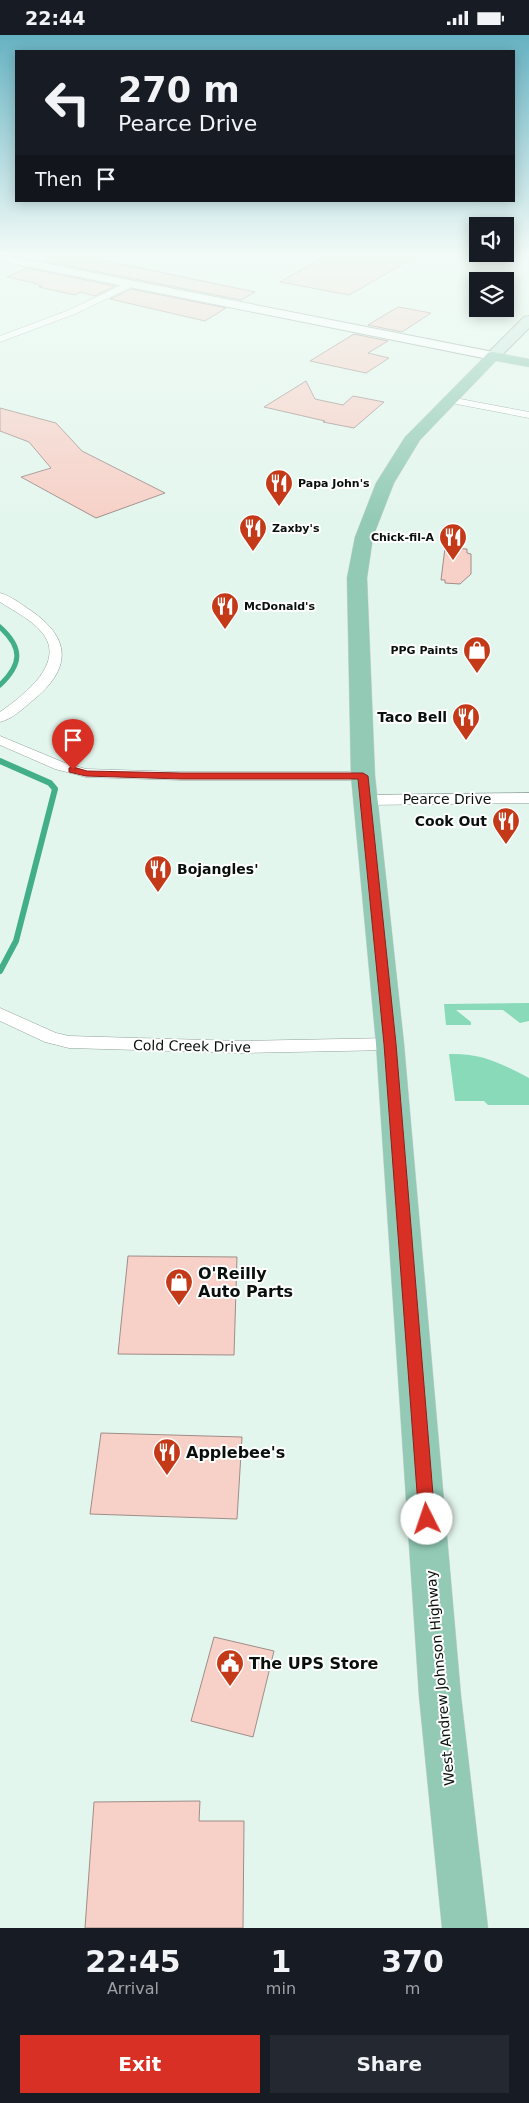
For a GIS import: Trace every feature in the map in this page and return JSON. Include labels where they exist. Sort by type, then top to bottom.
[{"type":"main road","name":"West Andrew Johnson Highway","points":[[465,1928],[440,1695],[390,1044],[364,788],[357,578],[364,537],[385,483],[413,437],[457,394],[499,369],[514,344]]},
{"type":"main road","points":[[499,369],[529,363]]},
{"type":"main road","points":[[499,369],[529,371]]},
{"type":"street","points":[[390,344],[499,369]]},
{"type":"street","points":[[457,394],[529,415]]},
{"type":"street","points":[[0,597],[21,609],[51,636],[55,652],[52,671],[40,687],[0,718]]},
{"type":"street","name":"Pearce Drive","points":[[0,741],[60,766],[86,773],[181,776],[529,798]]},
{"type":"street","name":"Cold Creek Drive","points":[[0,1014],[51,1038],[69,1043],[241,1047],[390,1044]]},
{"type":"green space","points":[[529,1003],[529,1021],[520,1023],[503,1010],[456,1010],[471,1022],[471,1025],[446,1025],[444,1004]]},
{"type":"green space","points":[[449,1054],[481,1057],[529,1078],[529,1105],[488,1105],[484,1101],[455,1101]]},
{"type":"building","points":[[337,344],[382,344],[368,353],[389,358],[366,373],[310,361]]},
{"type":"building","points":[[306,381],[315,399],[343,405],[353,396],[384,402],[354,428],[264,407]]},
{"type":"building","points":[[0,408],[56,423],[82,451],[165,493],[96,518],[21,477],[51,468],[29,442],[0,431]]},
{"type":"building","name":"Chick-fil-A","points":[[445,548],[467,549],[467,553],[471,554],[471,574],[460,584],[445,583],[445,580],[441,580]]},
{"type":"building","name":"O'Reilly Auto Parts","points":[[128,1256],[237,1257],[234,1355],[118,1354]]},
{"type":"building","name":"Applebee's","points":[[101,1433],[242,1437],[237,1519],[90,1514]]},
{"type":"building","points":[[214,1637],[274,1651],[253,1737],[191,1721]]},
{"type":"building","points":[[200,1801],[199,1821],[244,1821],[243,1928],[85,1928],[94,1802]]},
{"type":"waterway","points":[[0,627],[13,642],[17,656],[13,670],[0,685]]},
{"type":"waterway","points":[[0,761],[50,783],[55,789],[16,941],[0,971]]},
{"type":"place","name":"Papa John's","points":[[279,507]]},
{"type":"place","name":"Zaxby's","points":[[253,552]]},
{"type":"place","name":"Chick-fil-A","points":[[453,561]]},
{"type":"place","name":"McDonald's","points":[[225,630]]},
{"type":"place","name":"PPG Paints","points":[[477,674]]},
{"type":"place","name":"Taco Bell","points":[[466,741]]},
{"type":"place","name":"Cook Out","points":[[506,845]]},
{"type":"place","name":"Bojangles'","points":[[158,893]]},
{"type":"place","name":"O'Reilly Auto Parts","points":[[179,1306]]},
{"type":"place","name":"Applebee's","points":[[167,1476]]},
{"type":"place","name":"The UPS Store","points":[[230,1687]]},
{"type":"route","points":[[73,770],[86,773],[181,776],[363,776],[390,1044],[427,1519]]}]
